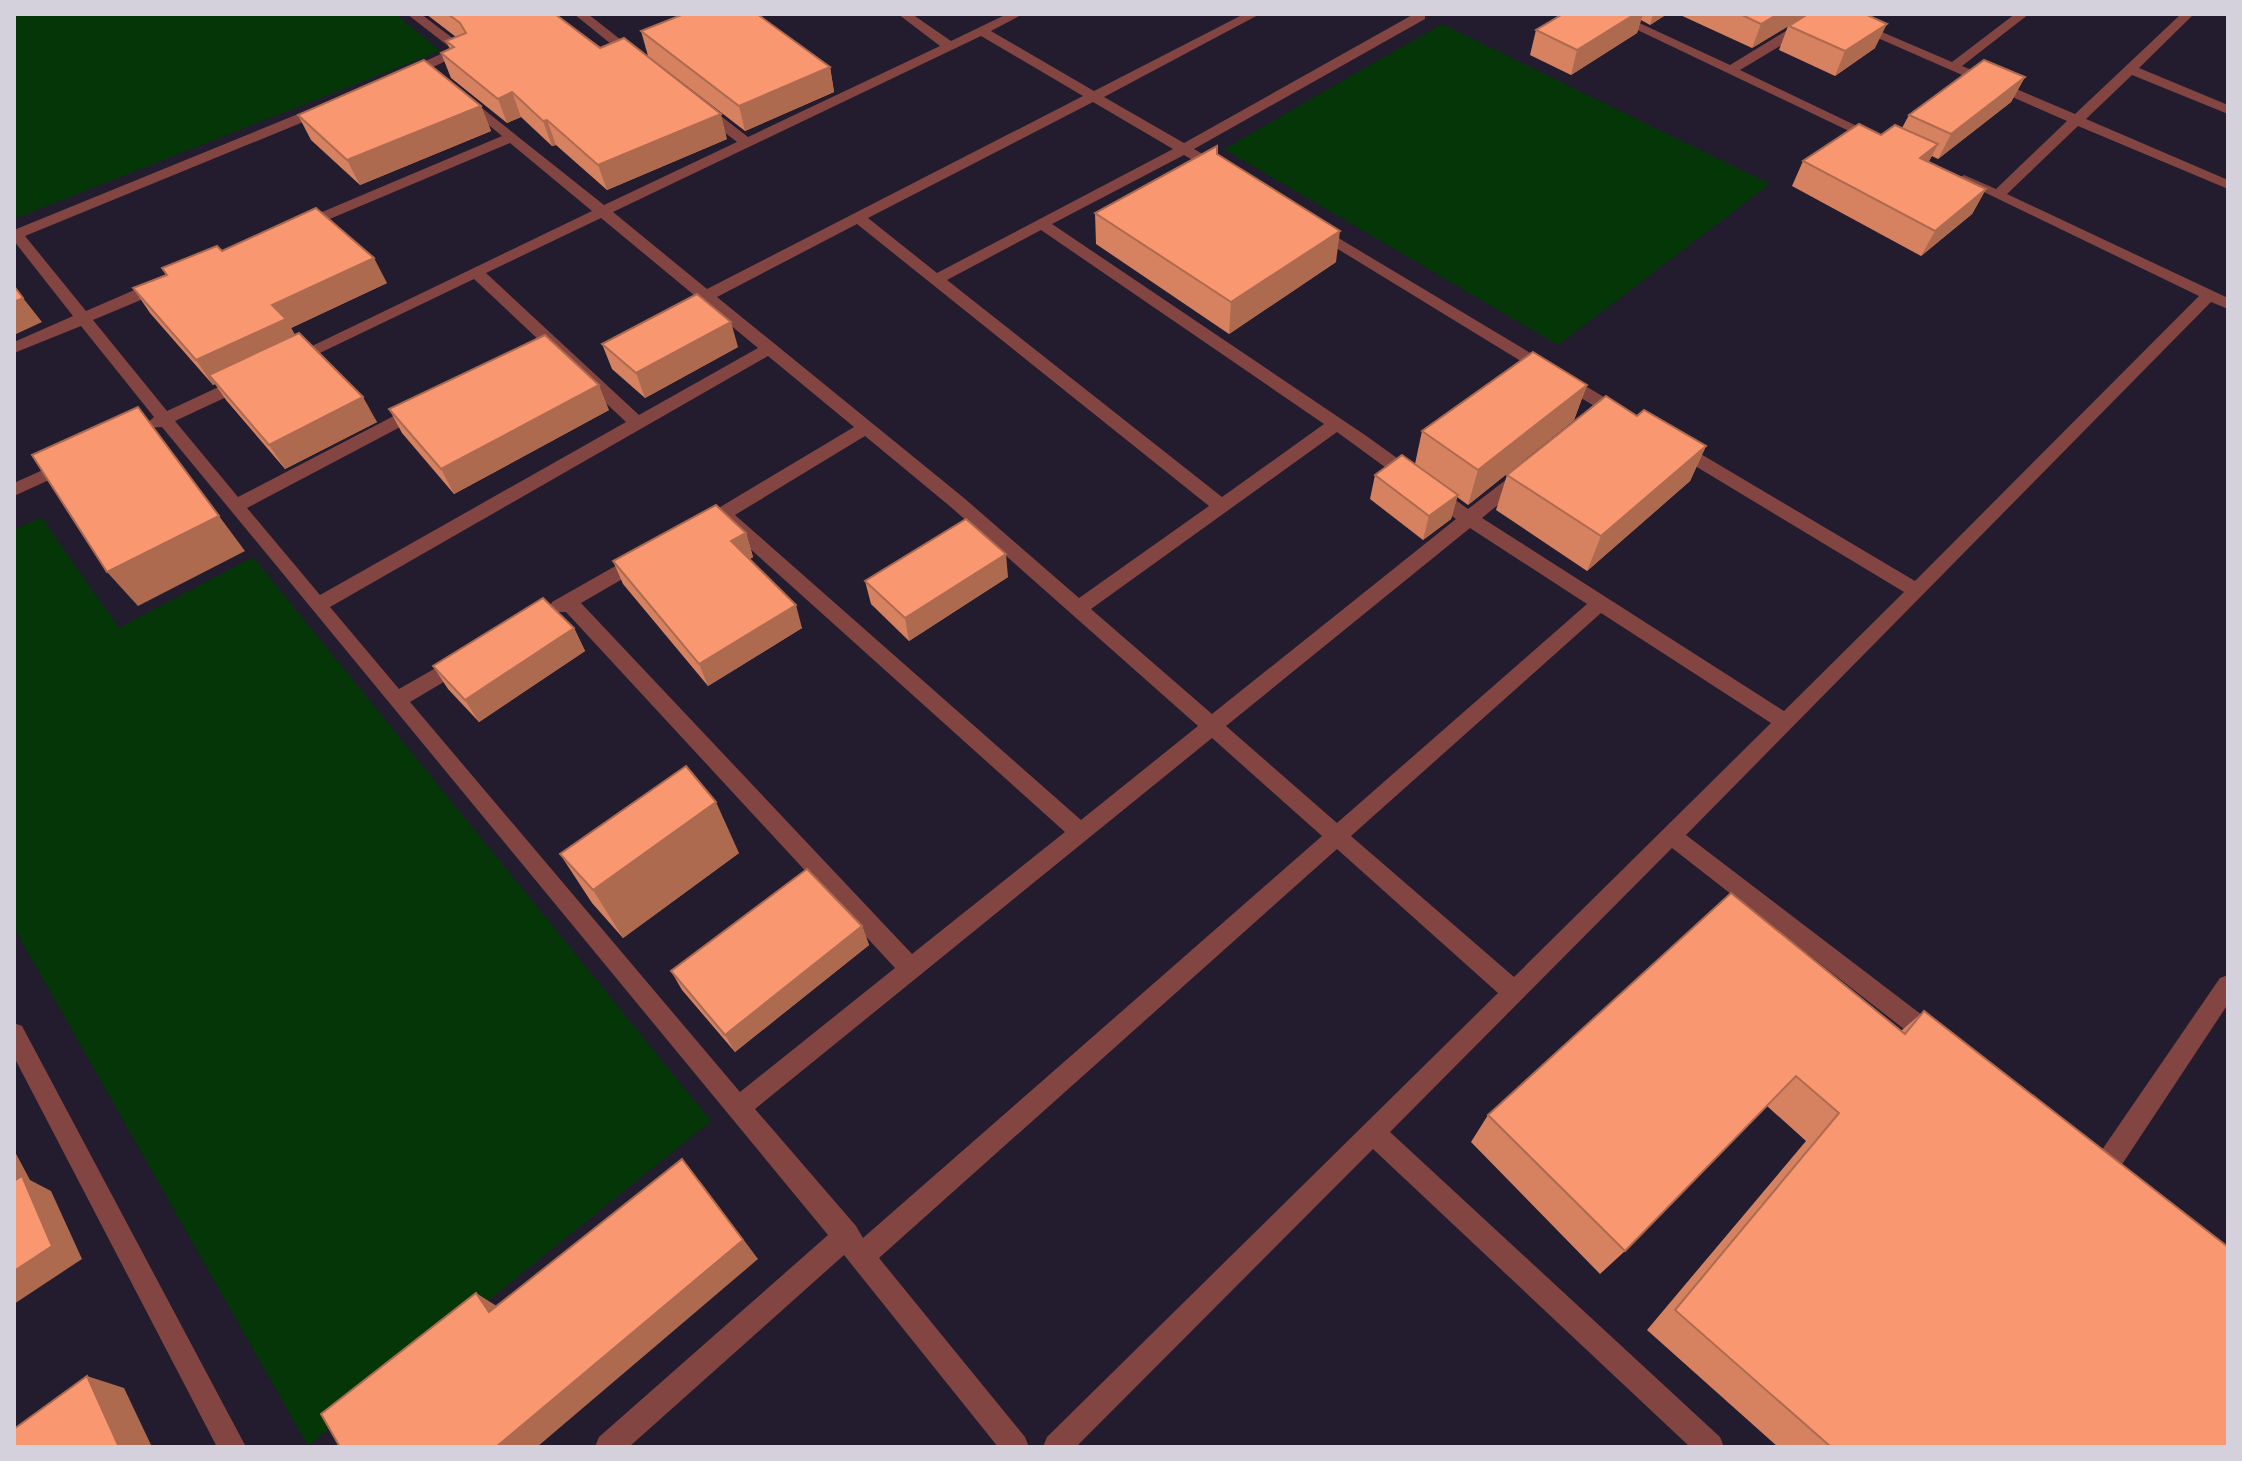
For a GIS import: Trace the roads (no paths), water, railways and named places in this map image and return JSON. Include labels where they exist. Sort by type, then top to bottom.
[{"type":"street","points":[[413,14],[461,50],[438,77]]},
{"type":"street","points":[[580,14],[652,69]]},
{"type":"street","points":[[904,14],[951,47]]},
{"type":"street","points":[[136,433],[1017,14]]},
{"type":"street","points":[[704,297],[856,216],[1096,98],[1254,14]]},
{"type":"street","points":[[1610,14],[1885,143]]},
{"type":"street","points":[[1729,71],[1827,14],[2228,185]]},
{"type":"street","points":[[1953,67],[2023,14]]},
{"type":"street","points":[[1998,195],[2188,14]]},
{"type":"street","points":[[937,279],[1184,149],[1420,16]]},
{"type":"street","points":[[981,31],[1239,182]]},
{"type":"street","points":[[2129,69],[2228,110]]},
{"type":"street","points":[[396,79],[438,77],[767,350],[867,427],[1514,992]]},
{"type":"street","points":[[688,97],[747,143]]},
{"type":"street","points":[[338,103],[15,234],[163,420],[317,605],[741,1106],[1015,1447]]},
{"type":"street","points":[[282,234],[511,137]]},
{"type":"street","points":[[1956,176],[2228,304]]},
{"type":"street","points":[[856,216],[1223,507]]},
{"type":"street","points":[[1040,223],[1336,424],[1469,519],[1784,721]]},
{"type":"street","points":[[1307,224],[1602,412],[1634,422]]},
{"type":"street","points":[[477,273],[542,346],[637,423]]},
{"type":"street","points":[[14,348],[182,276]]},
{"type":"street","points":[[1057,1447],[1917,591],[2209,295]]},
{"type":"street","points":[[317,605],[767,350]]},
{"type":"street","points":[[235,506],[440,400]]},
{"type":"street","points":[[1078,609],[1336,424]]},
{"type":"street","points":[[867,427],[716,517],[1080,832]]},
{"type":"street","points":[[1660,438],[1917,591]]},
{"type":"street","points":[[14,490],[82,459]]},
{"type":"street","points":[[741,1106],[1538,463]]},
{"type":"street","points":[[542,617],[658,550]]},
{"type":"street","points":[[568,602],[911,969]]},
{"type":"street","points":[[609,1447],[855,1245],[1338,836],[1600,603]]},
{"type":"street","points":[[398,699],[476,654]]},
{"type":"street","points":[[1672,836],[1956,1054]]},
{"type":"street","points":[[2080,1150],[2111,1174],[2228,985]]},
{"type":"street","points":[[14,1034],[232,1447]]},
{"type":"street","points":[[1373,1132],[1710,1447]]}]
